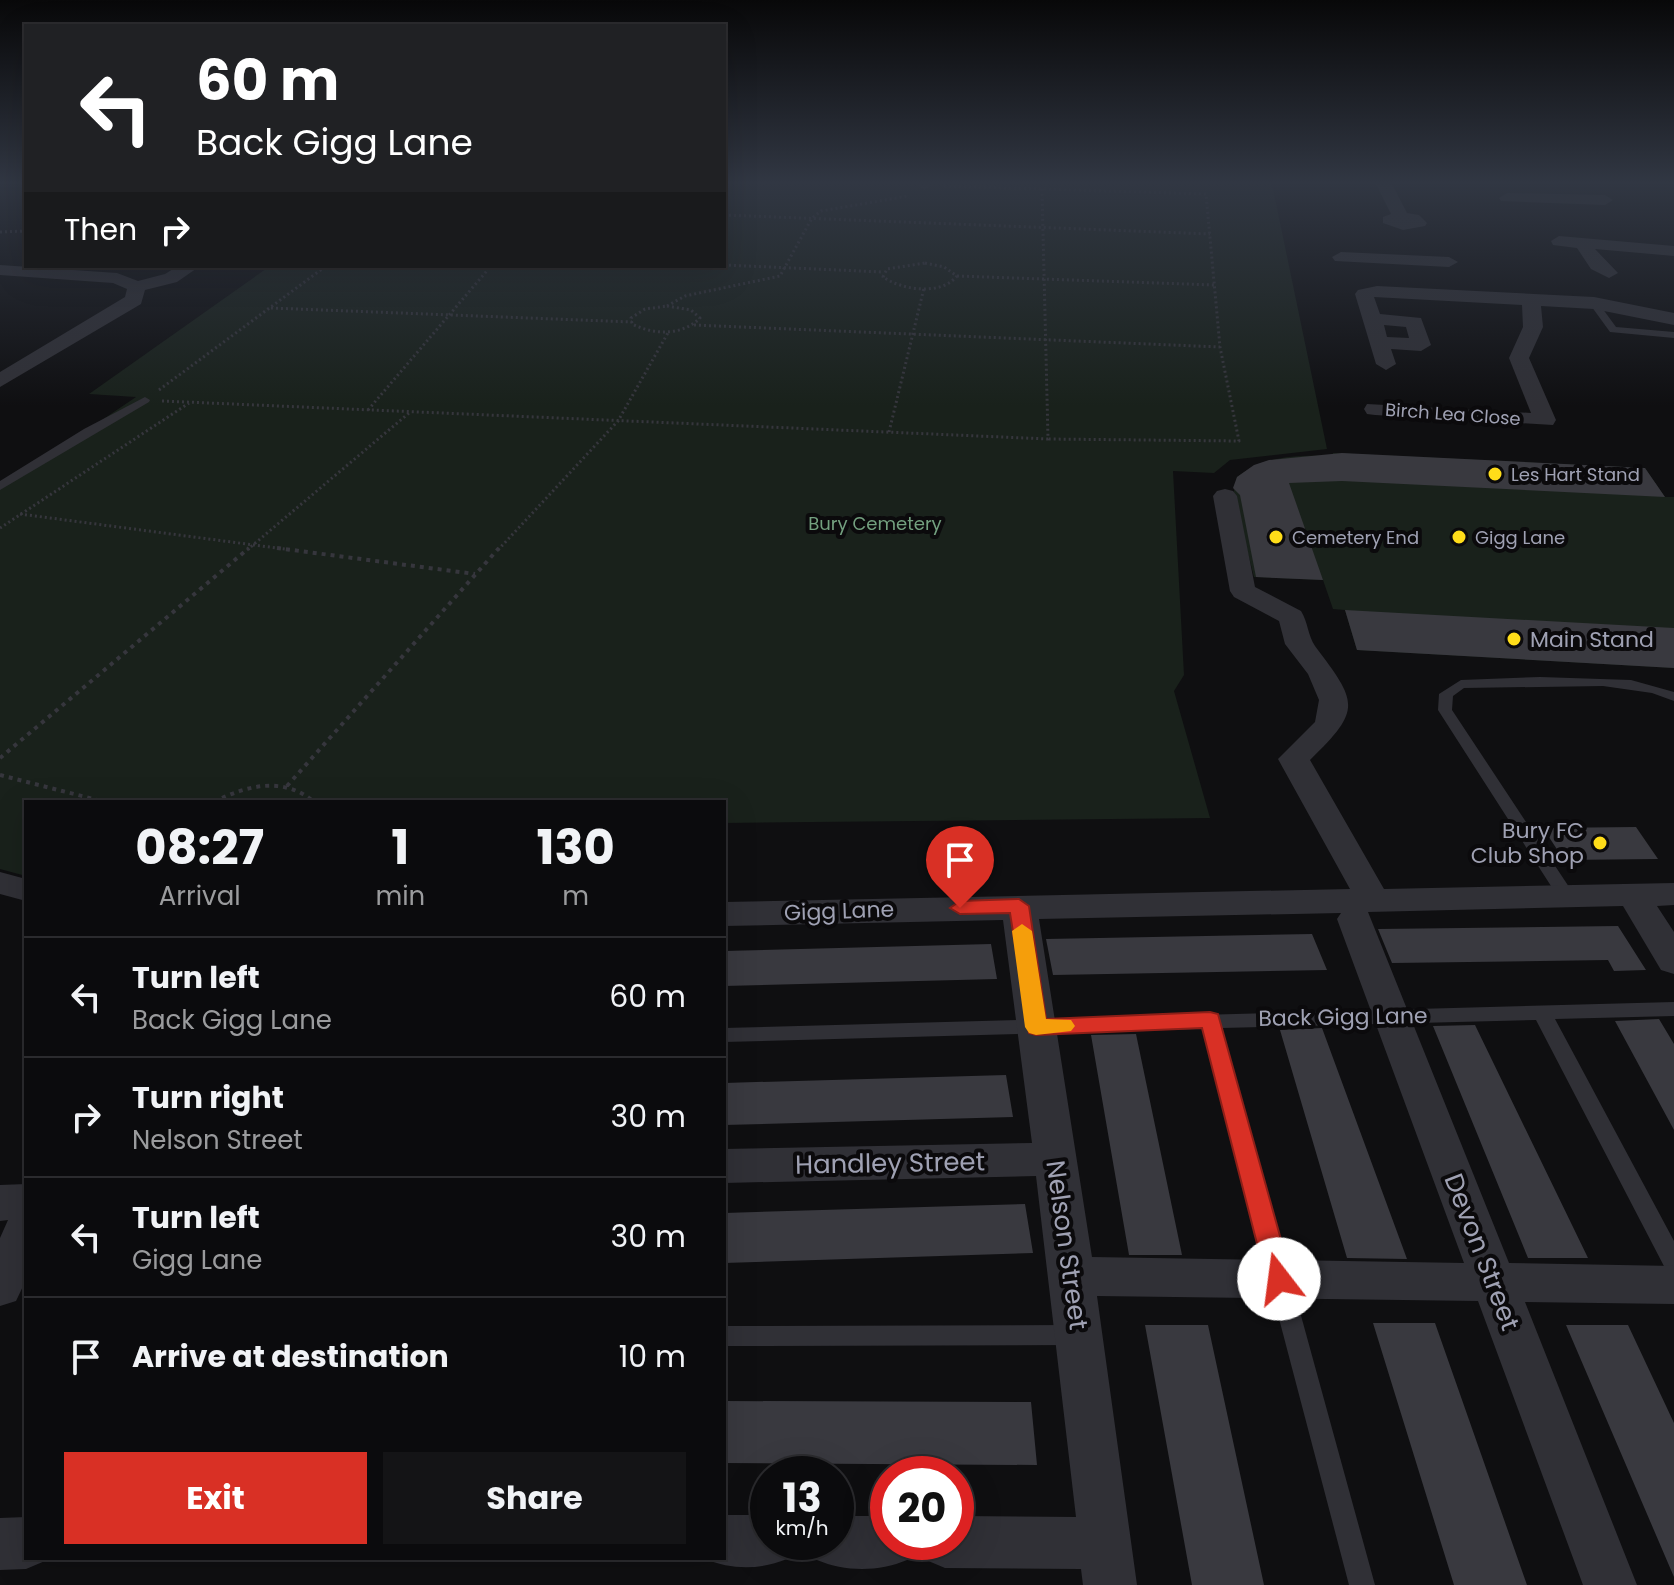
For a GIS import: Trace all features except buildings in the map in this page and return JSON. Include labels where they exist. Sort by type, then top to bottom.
[{"type":"street","points":[[1359,258],[1449,262]]},
{"type":"street","points":[[1592,258],[1609,273]]},
{"type":"street","points":[[0,270],[12,263]]},
{"type":"street","points":[[0,283],[12,263]]},
{"type":"street","points":[[47,268],[117,278],[136,287],[171,278],[188,268]]},
{"type":"street","points":[[0,381],[134,300],[136,287]]},
{"type":"street","points":[[1386,364],[1364,294],[1377,291],[1594,303],[1674,319]]},
{"type":"street","name":"Birch Lea Close","points":[[1375,409],[1545,420],[1519,358],[1533,327],[1531,299]]},
{"type":"street","points":[[1373,319],[1414,322],[1421,345],[1380,343]]},
{"type":"street","name":"Devon Street","points":[[1225,496],[1243,591],[1291,617],[1299,644],[1322,672],[1334,700],[1329,725],[1294,759],[1364,910],[1392,1016],[1610,1585]]},
{"type":"street","points":[[0,883],[24,889]]},
{"type":"street","name":"Gigg Lane","points":[[726,914],[1019,906],[1364,910],[1566,896],[1674,894]]},
{"type":"street","points":[[1633,895],[1674,961]]},
{"type":"street","name":"Nelson Street","points":[[1019,906],[1072,1276],[1108,1564]]},
{"type":"street","name":"Handley Street","points":[[726,1166],[1056,1159]]},
{"type":"street","points":[[0,1203],[24,1202]]},
{"type":"street","points":[[0,1287],[24,1233]]},
{"type":"street","points":[[1072,1276],[1674,1285]]},
{"type":"street","points":[[726,1541],[750,1541]]},
{"type":"street","points":[[0,1544],[24,1543]]},
{"type":"street","points":[[974,1546],[1108,1564]]},
{"type":"lane","points":[[1594,303],[1613,330],[1674,335]]},
{"type":"lane","points":[[0,486],[88,431],[145,400]]},
{"type":"lane","points":[[1566,896],[1445,710],[1446,694],[1461,684],[1629,683],[1662,690],[1674,697]]},
{"type":"lane","name":"Back Gigg Lane","points":[[726,1035],[1674,1009]]},
{"type":"lane","points":[[1542,1012],[1674,1263]]},
{"type":"lane","points":[[1210,1020],[1362,1585]]},
{"type":"lane","points":[[726,1336],[1079,1335]]},
{"type":"path","points":[[632,322],[631,318],[636,313],[667,306],[685,296],[780,276],[790,258]]},
{"type":"path","points":[[1043,258],[1048,439]]},
{"type":"path","points":[[145,400],[1048,439],[1232,443],[1239,441],[1220,347],[1212,258]]},
{"type":"path","points":[[726,265],[884,272],[895,266],[925,263],[944,267],[957,276],[1214,285]]},
{"type":"path","points":[[145,400],[323,268]]},
{"type":"path","points":[[367,411],[489,268]]},
{"type":"path","points":[[884,272],[883,277],[895,285],[924,288],[949,284],[957,276]]},
{"type":"path","points":[[889,432],[924,288]]},
{"type":"path","points":[[667,306],[697,313],[700,318],[694,325]]},
{"type":"path","points":[[271,308],[632,322],[643,329],[669,331],[694,325],[1220,347]]},
{"type":"path","points":[[287,786],[475,574],[618,421],[669,331]]},
{"type":"path","points":[[0,528],[190,402]]},
{"type":"path","points":[[0,758],[410,413]]},
{"type":"path","points":[[20,514],[475,574]]},
{"type":"path","points":[[0,775],[97,800]]},
{"type":"path","points":[[219,800],[252,787],[287,786],[303,791],[312,800]]},
{"type":"green space","name":"Bury Cemetery","points":[[726,258],[1287,258],[1327,449],[1230,460],[1214,473],[1173,471],[1184,675],[1174,691],[1210,818],[726,823],[726,800],[24,800],[24,875],[0,869],[0,489],[136,397],[89,394],[267,268],[726,268]]},
{"type":"green space","name":"Gigg Lane","points":[[1333,453],[1645,468],[1665,497],[1674,497],[1674,668],[1357,650],[1345,610],[1333,609],[1323,580],[1254,577],[1233,495],[1237,477],[1259,464],[1295,456],[1333,456]]},
{"type":"slow traffic","points":[[1022,931],[1036,1027],[1064,1026]]},
{"type":"place","name":"Les Hart Stand","points":[[1495,474]]},
{"type":"place","name":"Cemetery End","points":[[1276,537]]},
{"type":"place","name":"Gigg Lane","points":[[1459,537]]},
{"type":"place","name":"Main Stand","points":[[1514,639]]},
{"type":"place","name":"Bury FC Club Shop","points":[[1600,843]]},
{"type":"route","points":[[960,908],[1019,906],[1036,1027],[1210,1020],[1279,1279]]}]
